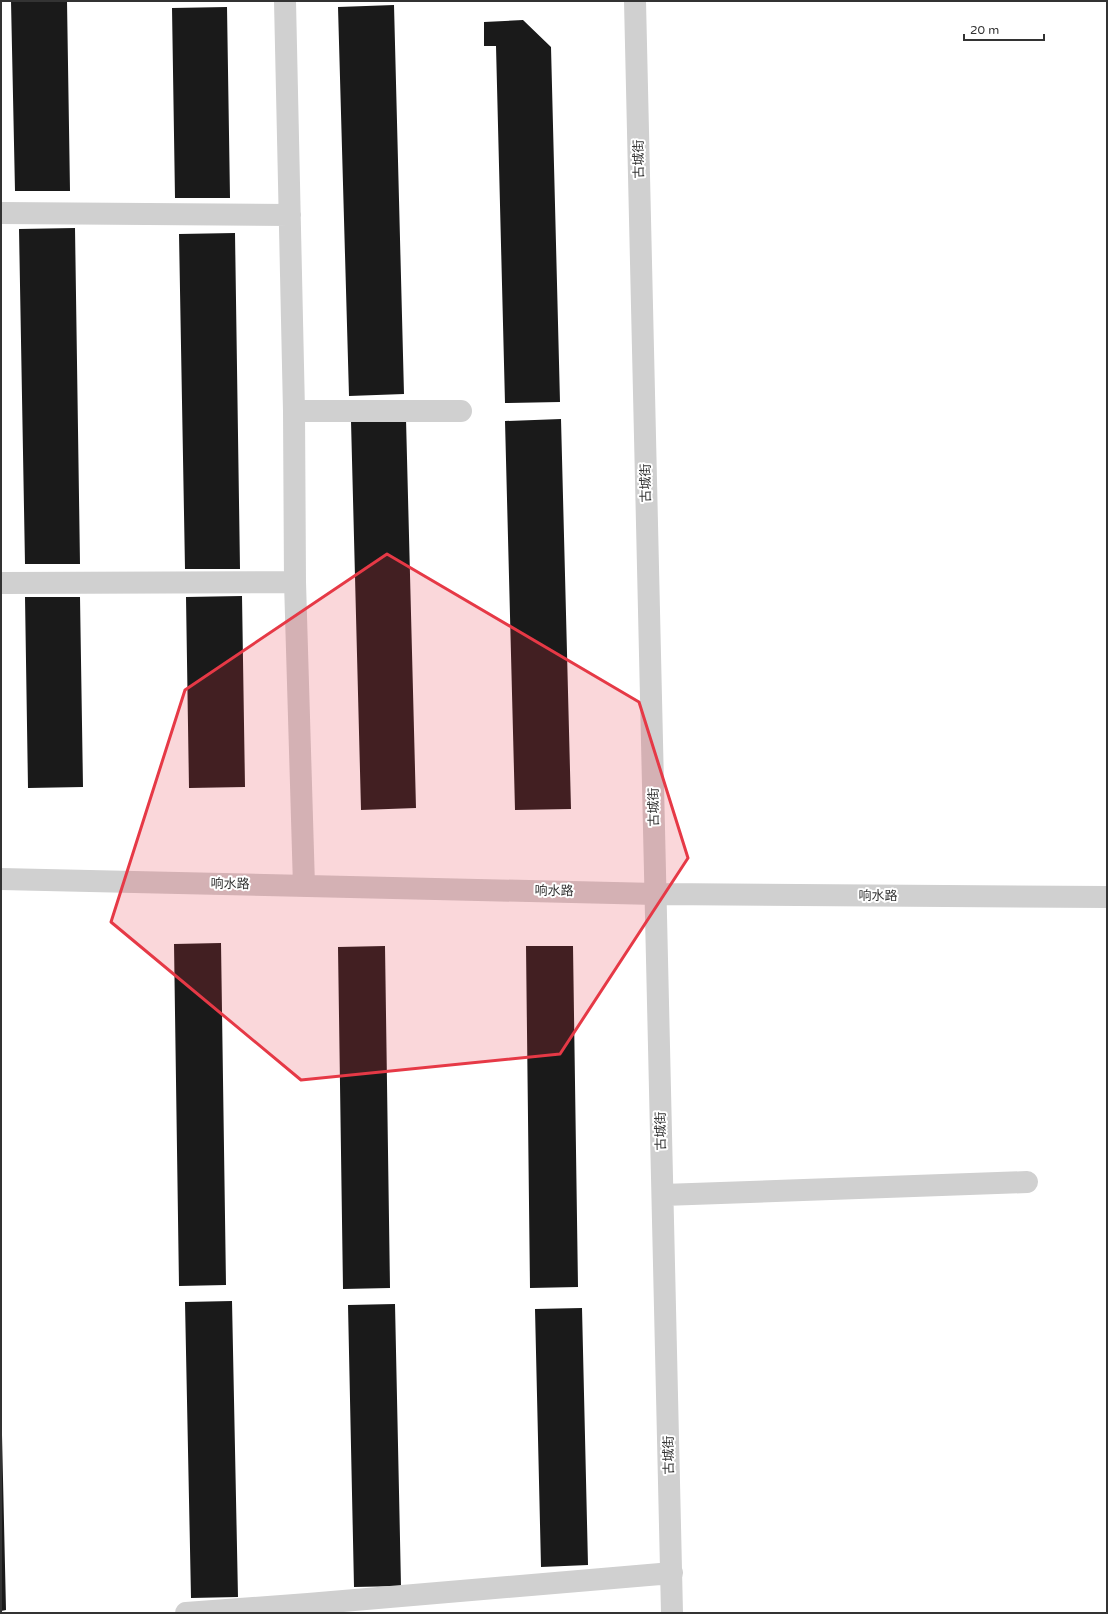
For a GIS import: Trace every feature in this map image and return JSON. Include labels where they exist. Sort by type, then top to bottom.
[{"type":"street","points":[[285,1],[294,411],[295,582],[304,886]]},
{"type":"street","name":"古城街","points":[[635,1],[672,1613]]},
{"type":"street","points":[[1,213],[290,215]]},
{"type":"street","points":[[294,411],[461,411]]},
{"type":"street","points":[[1,583],[295,582]]},
{"type":"street","name":"响水路","points":[[1,879],[656,894],[1107,897]]},
{"type":"street","points":[[663,1195],[1027,1182]]},
{"type":"street","points":[[186,1613],[316,1604],[672,1573]]},
{"type":"highlighted area","points":[[387,554],[639,702],[688,858],[560,1054],[301,1080],[111,922],[185,690]]},
{"type":"building","points":[[11,1],[67,1],[70,191],[15,191]]},
{"type":"building","points":[[394,5],[404,394],[349,396],[338,7]]},
{"type":"building","points":[[227,7],[230,198],[175,198],[172,8]]},
{"type":"building","points":[[523,20],[551,47],[560,402],[505,403],[496,46],[484,46],[484,22]]},
{"type":"building","points":[[75,228],[80,564],[25,564],[19,229]]},
{"type":"building","points":[[235,233],[240,569],[185,569],[179,234]]},
{"type":"building","points":[[406,419],[416,808],[361,810],[351,421]]},
{"type":"building","points":[[561,419],[571,809],[515,810],[505,421]]},
{"type":"building","points":[[242,596],[245,787],[189,788],[186,597]]},
{"type":"building","points":[[25,597],[80,597],[83,787],[28,788]]},
{"type":"building","points":[[221,943],[226,1285],[179,1286],[174,944]]},
{"type":"building","points":[[385,946],[390,1288],[343,1289],[338,947]]},
{"type":"building","points":[[526,946],[573,946],[578,1287],[530,1288]]},
{"type":"building","points":[[232,1301],[238,1597],[191,1598],[185,1302]]},
{"type":"building","points":[[395,1304],[401,1586],[354,1587],[348,1305]]},
{"type":"building","points":[[582,1308],[588,1565],[541,1567],[535,1309]]},
{"type":"building","points":[[1,1435],[6,1610],[1,1611]]}]
